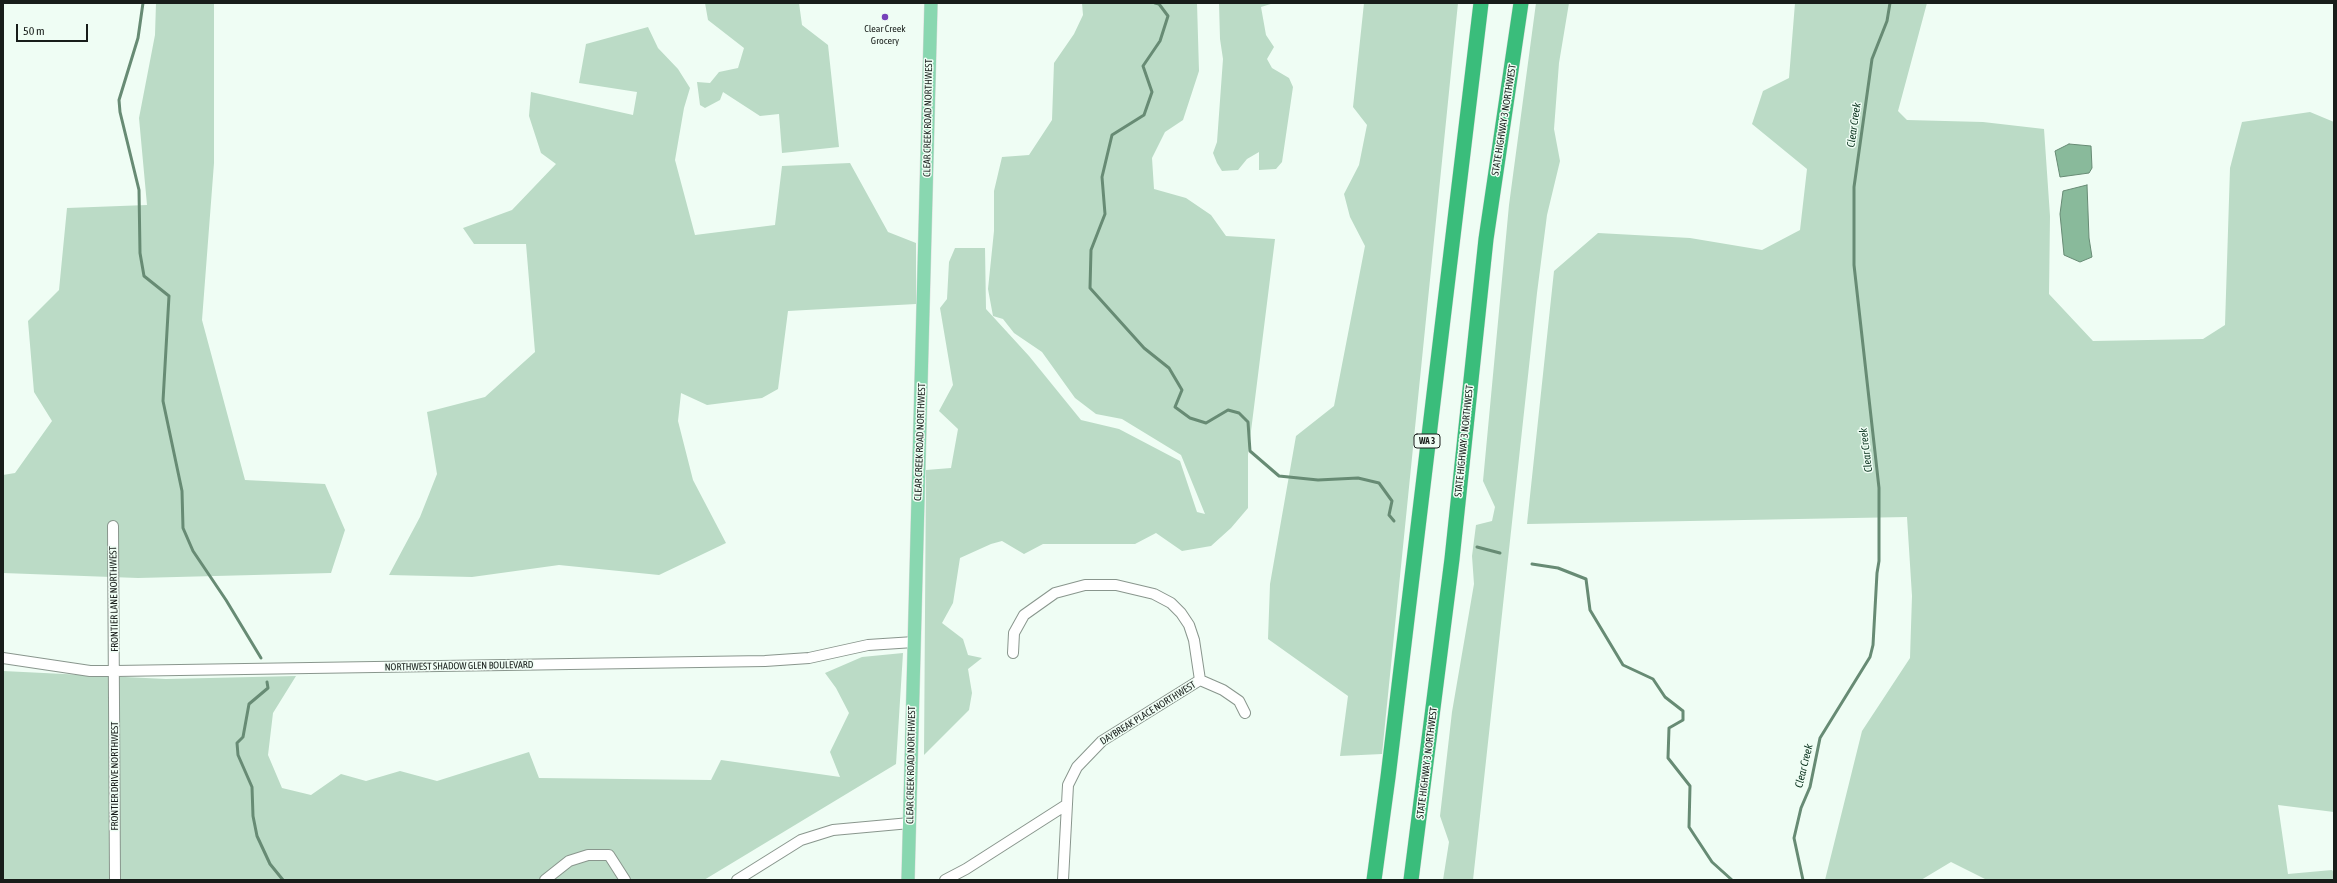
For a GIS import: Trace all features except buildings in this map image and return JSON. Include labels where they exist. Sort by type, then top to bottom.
[{"type":"highway","name":"WA 3","points":[[1374,880],[1388,777],[1481,3]]},
{"type":"highway","name":"STATE HIGHWAY 3 NORTHWEST","points":[[1411,880],[1452,559],[1486,239],[1522,3]]},
{"type":"main road","name":"CLEAR CREEK ROAD NORTHWEST","points":[[908,880],[930,3]]},
{"type":"street","name":"FRONTIER LANE NORTHWEST","points":[[113,526],[115,671]]},
{"type":"street","points":[[1013,653],[1014,633],[1024,615],[1055,594],[1085,585],[1121,586],[1154,594],[1171,603],[1181,613],[1189,625],[1194,640],[1200,680],[1223,690],[1239,701],[1245,713]]},
{"type":"street","name":"NORTHWEST SHADOW GLEN BOULEVARD","points":[[3,658],[90,671],[765,661],[808,658],[868,645],[914,642]]},
{"type":"street","name":"FRONTIER DRIVE NORTHWEST","points":[[115,671],[115,880]]},
{"type":"street","name":"DAYBREAK PLACE NORTHWEST","points":[[1063,880],[1068,785],[1077,767],[1102,741],[1200,680]]},
{"type":"street","points":[[945,880],[966,869],[1066,805]]},
{"type":"street","points":[[737,880],[802,840],[833,830],[910,823]]},
{"type":"street","points":[[545,880],[569,861],[588,855],[609,855],[625,880]]},
{"type":"shaded area","points":[[156,3],[214,3],[214,163],[202,320],[245,480],[325,484],[345,530],[331,573],[138,578],[3,573],[3,475],[15,473],[52,421],[34,392],[28,321],[59,290],[67,208],[147,205],[139,118],[155,35]]},
{"type":"shaded area","points":[[705,3],[799,3],[802,25],[828,45],[839,147],[782,153],[779,114],[760,116],[723,92],[720,100],[705,108],[700,105],[697,82],[710,83],[719,72],[738,68],[744,48],[708,20]]},
{"type":"shaded area","points":[[1082,3],[1197,3],[1199,71],[1183,120],[1165,132],[1152,158],[1154,189],[1186,198],[1211,215],[1226,236],[1275,239],[1248,455],[1248,508],[1231,528],[1211,546],[1182,551],[1156,533],[1135,544],[1043,544],[1024,554],[1002,541],[991,544],[960,558],[953,603],[942,623],[963,639],[968,655],[982,658],[968,669],[972,693],[969,710],[924,755],[926,470],[951,468],[958,429],[939,411],[953,385],[940,308],[947,299],[949,262],[955,248],[985,248],[986,309],[1029,356],[1081,420],[1119,429],[1180,461],[1197,512],[1205,514],[1181,455],[1122,419],[1096,414],[1075,398],[1042,352],[1014,333],[1003,319],[993,316],[988,289],[994,231],[994,191],[1002,157],[1029,155],[1052,120],[1054,63],[1074,34],[1083,15]]},
{"type":"shaded area","points":[[1219,3],[1274,3],[1261,7],[1266,35],[1274,47],[1267,59],[1272,68],[1289,78],[1293,87],[1282,162],[1276,169],[1259,170],[1259,152],[1247,159],[1238,170],[1222,171],[1213,153],[1217,142],[1223,59],[1220,39]]},
{"type":"shaded area","points":[[1364,3],[1458,3],[1382,754],[1340,756],[1348,696],[1268,639],[1270,584],[1296,436],[1334,406],[1365,246],[1350,217],[1344,194],[1359,165],[1367,125],[1353,107]]},
{"type":"shaded area","points":[[1536,3],[1569,3],[1559,63],[1554,129],[1560,161],[1547,215],[1537,293],[1473,880],[1443,880],[1449,842],[1440,816],[1452,712],[1474,584],[1472,556],[1476,525],[1492,521],[1495,507],[1483,481],[1509,205]]},
{"type":"shaded area","points":[[1795,3],[1927,3],[1898,111],[1907,120],[1983,122],[2044,129],[2050,216],[2049,294],[2093,341],[2203,339],[2225,325],[2230,168],[2242,122],[2310,112],[2334,122],[2334,812],[2278,805],[2288,874],[2332,870],[2334,873],[2334,880],[1987,880],[1951,862],[1921,880],[1825,880],[1862,731],[1910,658],[1912,596],[1907,517],[1527,524],[1554,271],[1598,233],[1690,238],[1762,250],[1800,230],[1807,169],[1752,124],[1763,91],[1789,78]]},
{"type":"shaded area","points":[[648,27],[658,48],[678,69],[690,88],[684,108],[675,160],[695,235],[775,225],[782,166],[850,163],[888,232],[916,243],[916,304],[788,311],[778,389],[762,398],[707,405],[681,393],[678,421],[693,480],[726,543],[659,575],[559,565],[472,577],[389,575],[420,517],[437,474],[427,412],[485,397],[535,352],[526,244],[474,244],[463,228],[512,210],[556,164],[541,153],[529,116],[531,92],[633,115],[637,92],[579,83],[586,44]]},
{"type":"shaded area","points":[[2069,144],[2091,146],[2092,168],[2089,173],[2060,177],[2055,151]]},
{"type":"shaded area","points":[[2087,185],[2089,238],[2092,257],[2080,262],[2064,255],[2060,214],[2063,191]]},
{"type":"shaded area","points":[[903,653],[896,764],[704,880],[3,880],[3,671],[166,679],[296,676],[273,713],[268,755],[282,788],[311,795],[341,774],[366,781],[400,771],[437,781],[529,752],[539,778],[711,780],[721,760],[840,777],[830,752],[849,713],[836,688],[825,673],[862,657]]},
{"type":"waterway","points":[[143,3],[138,38],[119,100],[120,112],[139,190],[140,253],[144,276],[169,296],[163,401],[182,491],[183,528],[193,551],[226,600],[261,658]]},
{"type":"waterway","points":[[1155,3],[1159,4],[1168,16],[1160,41],[1143,66],[1152,92],[1144,115],[1112,135],[1102,177],[1105,214],[1091,250],[1090,288],[1144,348],[1169,368],[1182,390],[1175,407],[1190,418],[1206,423],[1228,410],[1239,413],[1248,422],[1250,451],[1279,476],[1318,480],[1358,478],[1379,483],[1392,501],[1389,515],[1394,521]]},
{"type":"waterway","name":"Clear Creek","points":[[1803,880],[1794,838],[1801,808],[1810,787],[1820,738],[1870,657],[1873,645],[1879,561],[1879,488],[1854,265],[1854,187],[1872,59],[1887,21],[1890,3]]},
{"type":"waterway","points":[[1477,547],[1500,553]]},
{"type":"waterway","points":[[1532,564],[1558,568],[1586,579],[1590,610],[1623,665],[1653,679],[1665,697],[1683,711],[1683,720],[1669,728],[1668,758],[1690,786],[1689,827],[1712,862],[1732,880]]},
{"type":"waterway","points":[[267,682],[268,688],[249,704],[243,737],[237,743],[238,755],[252,787],[253,816],[257,836],[270,864],[283,880]]},
{"type":"place","name":"Clear Creek Grocery","points":[[885,17]]}]
